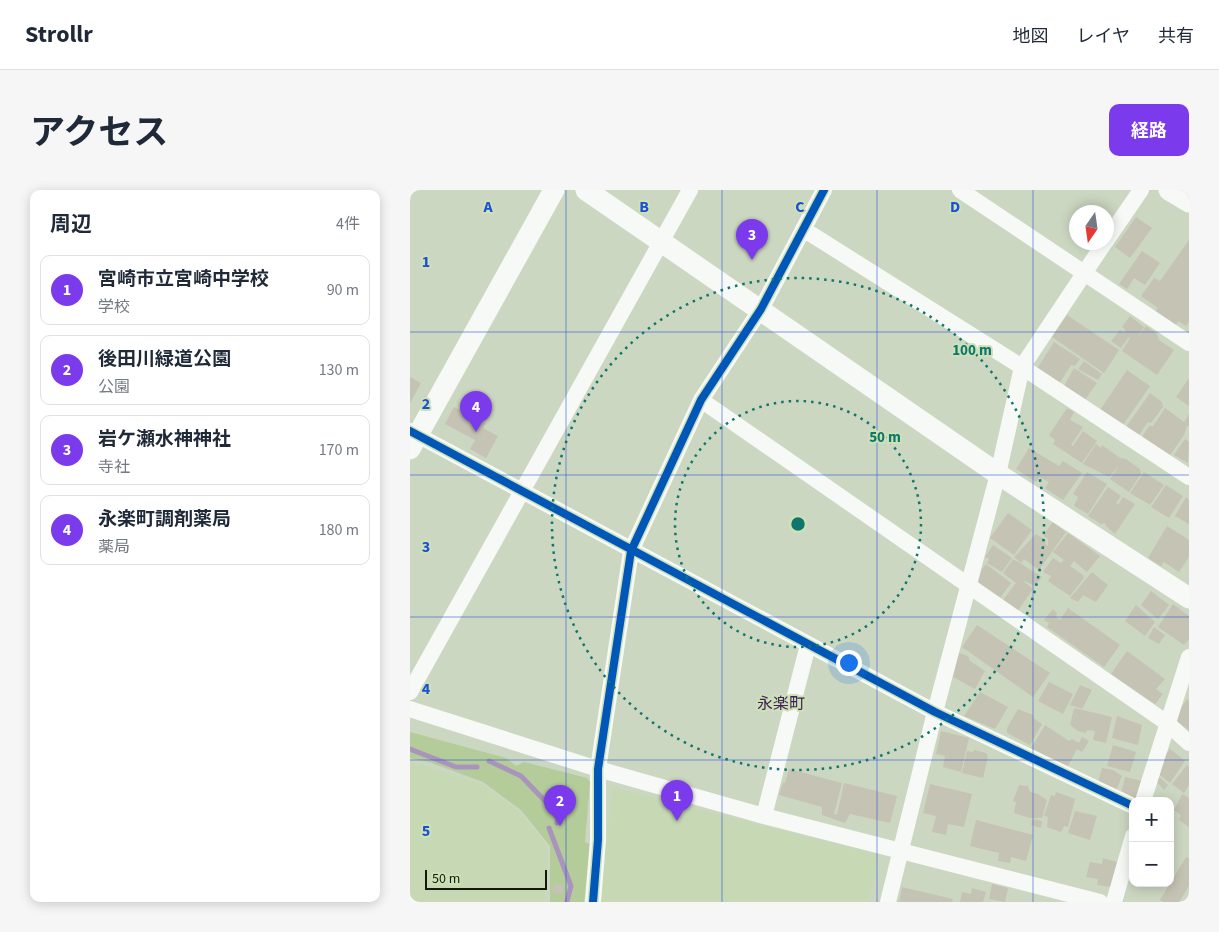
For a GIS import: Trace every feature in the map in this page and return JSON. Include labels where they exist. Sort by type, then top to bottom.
[{"type":"street","points":[[554,190],[413,438],[522,490],[935,712],[1129,804]]},
{"type":"street","points":[[586,190],[998,474],[1189,598]]},
{"type":"street","points":[[410,692],[522,490],[663,243],[690,190]]},
{"type":"street","points":[[593,902],[598,847],[598,769],[631,550],[702,400],[761,309],[824,190]]},
{"type":"street","points":[[960,190],[1189,343]]},
{"type":"street","points":[[1114,230],[1141,190]]},
{"type":"street","points":[[1169,190],[1189,202]]},
{"type":"street","points":[[803,229],[1022,367],[1189,476]]},
{"type":"street","points":[[888,902],[935,712],[998,474],[1022,367],[1100,250]]},
{"type":"street","points":[[702,400],[968,587],[1167,723],[1189,743]]},
{"type":"street","points":[[764,816],[808,645]]},
{"type":"street","points":[[1144,797],[1189,657]]},
{"type":"street","points":[[410,709],[598,769],[764,816],[1100,902]]},
{"type":"street","points":[[1114,902],[1131,842]]},
{"type":"shaded area","points":[[410,732],[506,758],[516,766],[524,762],[587,778],[590,782],[585,842],[590,844],[584,902],[550,902],[550,846],[521,810],[483,782],[429,762],[410,758]]},
{"type":"shaded area","points":[[410,761],[481,784],[519,811],[548,846],[545,902],[410,902]]},
{"type":"shaded area","points":[[612,787],[879,855],[868,902],[600,902]]},
{"type":"building","points":[[1136,217],[1152,228],[1130,258],[1115,247]]},
{"type":"building","points":[[1189,240],[1189,322],[1186,326],[1178,321],[1175,326],[1155,312],[1158,308],[1141,296],[1154,278],[1160,281]]},
{"type":"building","points":[[1142,251],[1160,263],[1145,285],[1134,278],[1127,289],[1119,284]]},
{"type":"building","points":[[1067,315],[1119,350],[1104,373],[1052,337]]},
{"type":"building","points":[[1130,316],[1144,327],[1136,340],[1146,326],[1157,334],[1159,340],[1174,350],[1157,375],[1122,351],[1130,338],[1121,348],[1111,341],[1120,330],[1124,333],[1125,329],[1122,327]]},
{"type":"building","points":[[1054,342],[1080,359],[1075,366],[1071,365],[1059,384],[1037,369]]},
{"type":"building","points":[[1084,361],[1102,374],[1098,380],[1078,369]]},
{"type":"building","points":[[1074,368],[1097,383],[1084,401],[1063,388]]},
{"type":"building","points":[[1127,370],[1150,386],[1123,425],[1100,410]]},
{"type":"building","points":[[410,377],[421,383],[410,403]]},
{"type":"building","points":[[1189,378],[1189,406],[1176,397]]},
{"type":"building","points":[[1150,393],[1162,402],[1163,407],[1151,423],[1148,422],[1139,435],[1126,427]]},
{"type":"building","points":[[454,407],[486,423],[483,428],[498,436],[486,458],[470,449],[475,440],[445,424]]},
{"type":"building","points":[[1067,408],[1074,412],[1070,420],[1083,427],[1071,445],[1073,446],[1083,431],[1097,441],[1082,463],[1053,444],[1055,440],[1049,435]]},
{"type":"building","points":[[1165,408],[1184,422],[1189,414],[1189,426],[1187,426],[1184,435],[1170,455],[1142,437],[1149,426],[1153,426]]},
{"type":"building","points":[[1185,439],[1189,442],[1188,463],[1174,455]]},
{"type":"building","points":[[1096,444],[1101,448],[1102,445],[1140,469],[1141,474],[1129,492],[1110,479],[1119,466],[1109,477],[1083,464]]},
{"type":"building","points":[[1029,448],[1059,466],[1063,461],[1082,473],[1063,500],[1045,488],[1049,482],[1039,477],[1036,482],[1016,469]]},
{"type":"building","points":[[1087,472],[1107,484],[1088,514],[1074,506],[1078,497],[1073,494]]},
{"type":"building","points":[[1144,472],[1164,485],[1150,505],[1130,493]]},
{"type":"building","points":[[1166,485],[1183,496],[1169,518],[1151,507]]},
{"type":"building","points":[[1108,487],[1121,496],[1116,503],[1118,505],[1123,497],[1135,504],[1115,534],[1105,523],[1101,524],[1088,516]]},
{"type":"building","points":[[1186,497],[1189,500],[1189,524],[1175,516]]},
{"type":"building","points":[[1008,513],[1032,530],[1014,555],[990,538]]},
{"type":"building","points":[[1053,522],[1066,532],[1039,570],[1024,559],[1021,563],[1014,557],[1036,534],[1047,541],[1045,543],[1048,546],[1048,539],[1043,535]]},
{"type":"building","points":[[1167,526],[1189,540],[1189,557],[1179,572],[1164,562],[1161,566],[1148,558]]},
{"type":"building","points":[[1068,533],[1100,556],[1087,572],[1074,561],[1070,566],[1083,575],[1084,578],[1070,596],[1048,581],[1051,576],[1043,572],[1053,558],[1061,563],[1064,560],[1053,552]]},
{"type":"building","points":[[993,545],[1012,558],[1002,572],[987,563],[989,559],[985,557]]},
{"type":"building","points":[[1013,559],[1042,577],[1035,586],[1022,580],[1033,589],[1014,616],[976,591],[982,569],[986,564],[1011,583],[1000,598],[1003,600],[1016,583],[1003,573]]},
{"type":"building","points":[[1092,572],[1108,585],[1096,602],[1083,595],[1078,602],[1070,598]]},
{"type":"building","points":[[1151,591],[1169,605],[1158,619],[1141,605]]},
{"type":"building","points":[[1173,604],[1189,616],[1189,639],[1184,645],[1158,627]]},
{"type":"building","points":[[1136,605],[1155,622],[1145,636],[1125,621]]},
{"type":"building","points":[[1068,608],[1120,645],[1104,667],[1047,627],[1049,623],[1044,620],[1053,609],[1057,613],[1056,617],[1060,620]]},
{"type":"building","points":[[977,625],[1050,673],[1033,697],[962,647]]},
{"type":"building","points":[[1154,627],[1165,635],[1159,644],[1148,638]]},
{"type":"building","points":[[1127,651],[1165,679],[1156,689],[1163,694],[1155,704],[1111,674]]},
{"type":"building","points":[[959,653],[968,656],[970,661],[985,671],[975,689],[953,677]]},
{"type":"building","points":[[1049,682],[1073,694],[1063,714],[1038,701]]},
{"type":"building","points":[[1080,685],[1092,690],[1082,709],[1070,705]]},
{"type":"building","points":[[980,692],[1008,707],[995,729],[964,716]]},
{"type":"building","points":[[1187,699],[1189,701],[1189,730],[1174,719]]},
{"type":"building","points":[[1074,708],[1112,717],[1106,743],[1093,740],[1095,731],[1087,730],[1086,733],[1078,731],[1070,725]]},
{"type":"building","points":[[1018,709],[1033,715],[1033,718],[1042,724],[1030,745],[1007,733],[1007,728]]},
{"type":"building","points":[[1117,716],[1142,725],[1138,745],[1112,738]]},
{"type":"building","points":[[1045,725],[1069,741],[1072,739],[1079,743],[1082,737],[1089,741],[1082,752],[1077,749],[1067,768],[1031,748]]},
{"type":"building","points":[[941,731],[969,738],[961,772],[943,767],[945,756],[936,754]]},
{"type":"building","points":[[1113,745],[1136,752],[1130,772],[1107,766]]},
{"type":"building","points":[[1170,749],[1185,761],[1170,783],[1156,772],[1159,763]]},
{"type":"building","points":[[974,750],[986,753],[988,756],[983,778],[962,773],[967,751],[973,752]]},
{"type":"building","points":[[1187,765],[1189,767],[1189,785],[1184,793],[1172,784]]},
{"type":"building","points":[[1102,768],[1113,770],[1122,776],[1116,791],[1097,786]]},
{"type":"building","points":[[789,769],[842,783],[834,814],[837,815],[844,783],[897,796],[890,823],[850,814],[845,823],[822,815],[822,807],[779,795]]},
{"type":"building","points":[[1125,777],[1142,781],[1138,797],[1129,797],[1129,799],[1120,798]]},
{"type":"building","points":[[1159,777],[1168,785],[1164,790],[1156,781]]},
{"type":"building","points":[[930,784],[972,794],[964,827],[948,824],[946,835],[932,832],[936,816],[923,813]]},
{"type":"building","points":[[1019,785],[1028,786],[1030,792],[1038,794],[1047,800],[1042,818],[1030,818],[1014,813],[1016,802],[1013,801]]},
{"type":"building","points":[[1056,792],[1075,799],[1068,827],[1064,826],[1061,832],[1047,827],[1048,817],[1044,816],[1051,795],[1055,796]]},
{"type":"building","points":[[1182,794],[1189,798],[1189,827],[1179,820],[1181,815],[1174,810]]},
{"type":"building","points":[[1075,811],[1097,816],[1090,840],[1068,833]]},
{"type":"building","points":[[1033,819],[1042,821],[1041,828],[1031,825]]},
{"type":"building","points":[[976,820],[1033,835],[1026,861],[1011,857],[1010,863],[998,861],[999,853],[970,846]]},
{"type":"building","points":[[1186,857],[1189,858],[1189,886],[1179,902],[1163,902],[1160,900],[1168,887],[1174,887],[1174,877]]},
{"type":"building","points":[[1103,858],[1117,862],[1111,887],[1097,885],[1098,879],[1086,877],[1090,862],[1102,864]]},
{"type":"building","points":[[554,883],[564,885],[562,894],[552,893]]},
{"type":"building","points":[[992,884],[1008,888],[1005,902],[989,899]]},
{"type":"building","points":[[902,887],[953,899],[952,902],[899,902]]},
{"type":"building","points":[[972,888],[986,892],[983,902],[960,902],[962,892],[971,894]]},
{"type":"waterway","points":[[410,749],[456,767],[477,767]]},
{"type":"waterway","points":[[489,761],[521,776],[547,803],[558,819],[557,823]]},
{"type":"waterway","points":[[549,828],[571,886],[567,901]]},
{"type":"cycle path","points":[[593,902],[598,840],[598,769],[631,551],[701,400],[761,309],[824,190]]},
{"type":"cycle path","points":[[410,431],[935,712],[1129,804]]},
{"type":"place","name":"岩ケ瀬水神神社","points":[[752,260]]},
{"type":"place","name":"永楽町調剤薬局","points":[[476,432]]},
{"type":"place","name":"宮崎市立宮崎中学校","points":[[677,821]]},
{"type":"place","name":"後田川緑道公園","points":[[560,826]]},
{"type":"district","name":"永楽町","points":[[781,704]]}]
